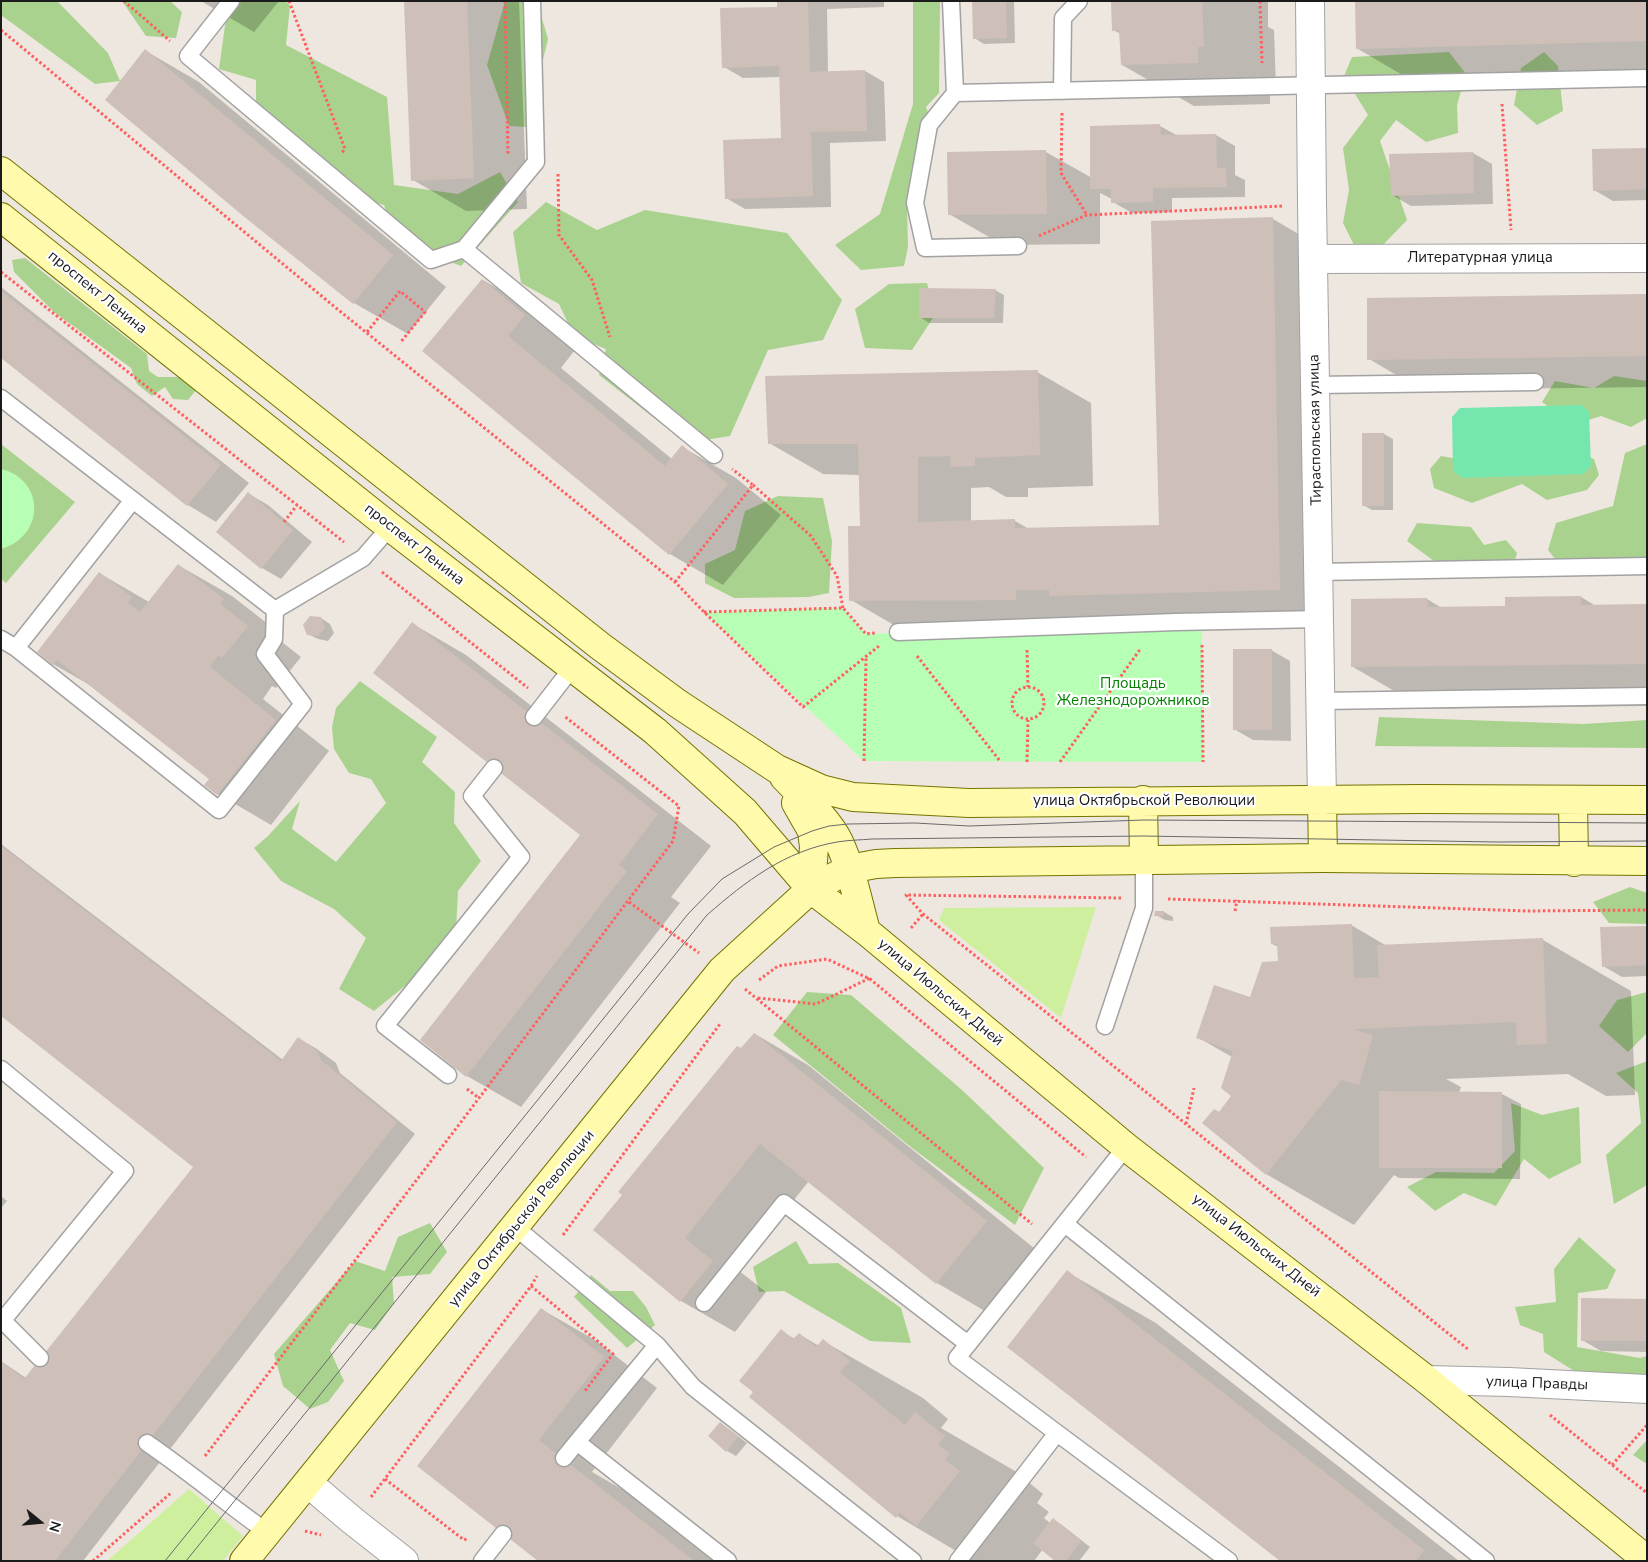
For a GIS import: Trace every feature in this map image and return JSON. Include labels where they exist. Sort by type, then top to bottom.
[{"type":"main road","points":[[1,171],[600,646],[677,703],[777,769],[812,831],[814,847],[811,889]]},
{"type":"main road","name":"проспект Ленина","points":[[1,217],[390,527],[655,731],[745,812],[811,889]]},
{"type":"main road","name":"улица Октябрьской Революции","points":[[777,769],[821,789],[853,796],[876,799],[970,803],[1143,800],[1647,800]]},
{"type":"main road","name":"улица Июльских Дней","points":[[777,769],[829,826],[839,842],[849,869],[866,931]]},
{"type":"main road","points":[[1143,800],[1144,860]]},
{"type":"main road","name":"Тираспольская улица","points":[[1322,800],[1323,858]]},
{"type":"main road","points":[[1573,800],[1574,862]]},
{"type":"main road","name":"улица Октябрьской Революции","points":[[244,1561],[722,970],[811,889],[849,869],[876,864],[1323,858],[1574,862],[1647,861]]},
{"type":"main road","name":"улица Июльских Дней","points":[[811,889],[866,931],[1126,1147],[1427,1380],[1647,1560]]},
{"type":"street","name":"Тираспольская улица","points":[[1310,1],[1322,800]]},
{"type":"street","name":"Литературная улица","points":[[1314,259],[1647,258]]},
{"type":"street","name":"улица Правды","points":[[1427,1380],[1647,1389]]},
{"type":"street","points":[[308,1483],[404,1561]]},
{"type":"lane","points":[[231,1],[188,56],[431,260],[464,249],[536,162],[532,1]]},
{"type":"lane","points":[[951,1],[955,93],[929,125],[915,203],[925,248],[1018,246]]},
{"type":"lane","points":[[1062,91],[1062,18],[1079,1]]},
{"type":"lane","points":[[955,93],[1647,78]]},
{"type":"lane","points":[[464,249],[714,455]]},
{"type":"lane","points":[[1316,385],[1535,382]]},
{"type":"lane","points":[[1,398],[275,610]]},
{"type":"lane","points":[[16,648],[133,500]]},
{"type":"lane","points":[[275,610],[363,558],[390,527]]},
{"type":"lane","points":[[1318,572],[1647,566]]},
{"type":"lane","points":[[1,639],[16,648],[220,810],[303,704],[265,654],[274,639],[275,610]]},
{"type":"lane","points":[[898,632],[1319,619]]},
{"type":"lane","points":[[534,717],[572,668]]},
{"type":"lane","points":[[1320,701],[1647,696]]},
{"type":"lane","points":[[448,1075],[385,1026],[521,857],[472,796],[494,768]]},
{"type":"lane","points":[[1105,1026],[1144,908],[1144,860]]},
{"type":"lane","points":[[1,1069],[125,1171],[2,1320],[40,1358]]},
{"type":"lane","points":[[1126,1147],[957,1358],[1229,1561]]},
{"type":"lane","points":[[704,1303],[784,1203],[968,1344]]},
{"type":"lane","points":[[1064,1224],[1486,1561]]},
{"type":"lane","points":[[515,1227],[657,1345],[693,1387],[913,1561]]},
{"type":"lane","points":[[564,1458],[657,1345]]},
{"type":"lane","points":[[958,1561],[1057,1433]]},
{"type":"lane","points":[[578,1442],[728,1561]]},
{"type":"lane","points":[[147,1443],[267,1532]]},
{"type":"lane","points":[[482,1561],[504,1534]]},
{"type":"path","points":[[124,1],[188,56]]},
{"type":"path","points":[[289,1],[345,149],[327,171]]},
{"type":"path","points":[[505,1],[508,160]]},
{"type":"path","points":[[1260,1],[1262,87]]},
{"type":"path","points":[[1,30],[367,332],[675,582],[803,707],[898,632]]},
{"type":"path","points":[[1501,82],[1513,258]]},
{"type":"path","points":[[1062,91],[1061,173],[1087,215]]},
{"type":"path","points":[[557,167],[559,235],[592,280],[624,380]]},
{"type":"path","points":[[1018,246],[1087,215],[1312,204]]},
{"type":"path","points":[[1,272],[679,806],[673,841],[191,1474],[93,1561]]},
{"type":"path","points":[[367,332],[400,291],[425,312],[400,343]]},
{"type":"path","points":[[714,455],[753,485],[811,536],[838,576],[843,608],[866,634],[898,632]]},
{"type":"path","points":[[675,582],[753,485]]},
{"type":"path","points":[[284,522],[297,505]]},
{"type":"path","points":[[704,612],[843,608]]},
{"type":"path","points":[[1202,622],[1204,762]]},
{"type":"path","points":[[1060,762],[1159,623]]},
{"type":"path","points":[[1027,628],[1028,687]]},
{"type":"path","points":[[898,632],[1000,761]]},
{"type":"path","points":[[864,761],[866,656]]},
{"type":"path","points":[[1028,687],[1040,691],[1044,700],[1043,711],[1040,715],[1028,720],[1016,715],[1011,705],[1014,694],[1018,690],[1028,687]]},
{"type":"path","points":[[1027,762],[1028,720]]},
{"type":"path","points":[[1471,1352],[923,914],[906,896],[1143,898],[1527,910],[1647,910]]},
{"type":"path","points":[[1235,911],[1237,900]]},
{"type":"path","points":[[628,902],[658,923]]},
{"type":"path","points":[[754,983],[778,966],[827,959],[870,979],[1087,1157],[1081,1165]]},
{"type":"path","points":[[757,998],[816,1004],[870,979]]},
{"type":"path","points":[[740,997],[746,989],[1035,1226]]},
{"type":"path","points":[[300,1530],[339,1539],[531,1286],[549,1254],[723,1020]]},
{"type":"path","points":[[1186,1124],[1194,1088]]},
{"type":"path","points":[[531,1286],[613,1354],[578,1399]]},
{"type":"path","points":[[1546,1412],[1647,1493]]},
{"type":"path","points":[[1612,1465],[1647,1425]]},
{"type":"path","points":[[385,1479],[464,1540],[472,1536]]},
{"type":"green space","points":[[1,1],[57,1],[108,53],[120,81],[95,84],[1,15]]},
{"type":"green space","points":[[122,1],[170,1],[182,12],[176,38],[146,36]]},
{"type":"green space","points":[[243,1],[286,1],[290,6],[286,45],[387,97],[394,185],[458,194],[500,172],[518,202],[461,266],[396,241],[384,205],[344,196],[256,106],[256,80],[219,69],[227,11]]},
{"type":"green space","points":[[505,1],[537,1],[548,39],[527,127],[509,126],[487,65]]},
{"type":"green space","points":[[913,1],[940,1],[939,93],[926,107],[936,135],[907,207],[908,247],[904,266],[861,270],[835,245],[880,214],[913,104]]},
{"type":"green space","points":[[1449,52],[1466,74],[1457,105],[1458,133],[1426,142],[1396,120],[1380,141],[1407,220],[1380,248],[1356,249],[1343,223],[1349,190],[1343,148],[1368,115],[1344,76],[1352,57]]},
{"type":"green space","points":[[1544,52],[1558,66],[1563,111],[1537,125],[1514,105],[1521,68]]},
{"type":"green space","points":[[546,202],[597,230],[645,210],[787,233],[842,300],[823,340],[768,350],[730,436],[686,443],[599,375],[606,349],[574,336],[559,304],[521,283],[513,232]]},
{"type":"green space","points":[[25,258],[147,354],[149,371],[158,377],[188,377],[197,389],[188,400],[173,399],[165,387],[152,396],[137,384],[131,368],[54,312],[14,272],[12,260]]},
{"type":"green space","points":[[927,283],[935,315],[912,350],[865,348],[855,309],[889,284]]},
{"type":"green space","points":[[1614,376],[1647,381],[1647,418],[1631,427],[1601,416],[1573,425],[1542,402],[1555,381],[1594,388]]},
{"type":"green space","points":[[1582,405],[1589,412],[1591,466],[1583,474],[1463,478],[1453,471],[1452,417],[1460,408]]},
{"type":"green space","points":[[1,444],[75,502],[6,583],[1,579]]},
{"type":"green space","points":[[1547,444],[1594,459],[1599,475],[1587,490],[1547,500],[1522,484],[1472,503],[1434,488],[1430,469],[1441,456],[1481,463]]},
{"type":"green space","points":[[1647,444],[1647,573],[1644,575],[1567,574],[1548,550],[1556,523],[1613,506],[1625,453]]},
{"type":"green space","points":[[1,469],[16,475],[26,484],[32,496],[34,509],[32,521],[26,533],[15,543],[1,549]]},
{"type":"green space","points":[[778,496],[823,498],[832,541],[829,593],[809,597],[734,598],[705,583],[705,564],[735,550],[745,511]]},
{"type":"green space","points":[[1417,523],[1471,527],[1484,545],[1506,540],[1517,553],[1512,571],[1438,564],[1407,541]]},
{"type":"green space","name":"Площадь Железнодорожников","points":[[843,608],[866,634],[1202,622],[1203,762],[864,761],[704,612]]},
{"type":"green space","points":[[360,681],[437,737],[422,762],[455,792],[454,823],[481,861],[458,891],[456,929],[416,977],[374,1011],[339,989],[366,938],[334,909],[281,881],[254,848],[268,836],[300,801],[292,829],[336,862],[386,803],[371,779],[349,773],[334,749],[332,727],[336,708]]},
{"type":"green space","points":[[1379,717],[1584,724],[1647,720],[1647,748],[1375,746]]},
{"type":"green space","points":[[1630,887],[1647,893],[1647,924],[1609,923],[1593,902]]},
{"type":"green space","points":[[1096,907],[1061,1018],[939,920],[944,908]]},
{"type":"green space","points":[[807,992],[851,995],[962,1090],[1044,1168],[1015,1225],[912,1148],[773,1035]]},
{"type":"green space","points":[[1647,992],[1647,1033],[1628,1052],[1599,1026],[1617,1000]]},
{"type":"green space","points":[[1647,1061],[1647,1185],[1614,1204],[1606,1155],[1641,1123],[1638,1093],[1616,1073]]},
{"type":"green space","points":[[1511,1103],[1542,1115],[1579,1107],[1581,1163],[1549,1179],[1524,1159],[1496,1206],[1464,1193],[1435,1211],[1407,1187],[1436,1172],[1494,1173],[1515,1151]]},
{"type":"green space","points":[[430,1223],[447,1252],[430,1274],[392,1277],[394,1303],[375,1330],[350,1323],[330,1350],[344,1381],[328,1402],[310,1409],[283,1386],[274,1354],[355,1261],[385,1271],[398,1237]]},
{"type":"green space","points":[[1579,1237],[1616,1270],[1607,1289],[1578,1293],[1577,1347],[1640,1358],[1647,1356],[1647,1383],[1590,1381],[1544,1352],[1543,1334],[1520,1325],[1515,1307],[1556,1302],[1554,1269]]},
{"type":"green space","points":[[796,1241],[809,1264],[838,1263],[901,1308],[911,1343],[870,1341],[784,1291],[759,1292],[753,1267]]},
{"type":"green space","points":[[591,1275],[610,1291],[633,1291],[646,1307],[655,1325],[627,1348],[574,1297]]},
{"type":"green space","points":[[1647,1440],[1647,1464],[1633,1455]]},
{"type":"green space","points":[[189,1489],[243,1536],[223,1561],[107,1561]]},
{"type":"building","points":[[404,1],[467,1],[474,178],[411,181]]},
{"type":"building","points":[[777,1],[808,1],[810,72],[865,70],[867,131],[811,132],[813,196],[725,199],[723,140],[781,138],[779,66],[722,68],[720,8],[777,7]]},
{"type":"building","points":[[972,1],[1006,1],[1007,38],[973,39]]},
{"type":"building","points":[[1111,1],[1202,1],[1204,47],[1198,47],[1198,63],[1121,65],[1119,30],[1112,31]]},
{"type":"building","points":[[1355,1],[1647,1],[1647,41],[1356,49]]},
{"type":"building","points":[[145,49],[393,255],[353,304],[242,215],[105,100]]},
{"type":"building","points":[[1160,124],[1161,135],[1216,134],[1217,168],[1226,168],[1227,187],[1153,188],[1153,202],[1111,203],[1111,189],[1090,189],[1090,126]]},
{"type":"building","points":[[1647,148],[1647,189],[1593,191],[1592,149]]},
{"type":"building","points":[[1046,150],[1047,214],[948,215],[947,152]]},
{"type":"building","points":[[1473,152],[1474,193],[1391,196],[1389,154]]},
{"type":"building","points":[[1273,217],[1280,590],[1049,596],[1049,590],[1016,590],[1016,600],[849,601],[848,526],[860,526],[858,444],[768,444],[765,376],[1038,370],[1040,455],[975,458],[975,466],[951,467],[950,456],[918,457],[918,522],[1015,519],[1015,528],[1159,525],[1151,221]]},
{"type":"building","points":[[482,279],[525,315],[508,336],[665,466],[682,445],[728,484],[669,555],[422,351]]},
{"type":"building","points":[[919,288],[996,289],[994,318],[919,318]]},
{"type":"building","points":[[1,291],[221,465],[187,506],[1,358]]},
{"type":"building","points":[[1647,294],[1647,356],[1367,360],[1367,298]]},
{"type":"building","points":[[1362,433],[1384,433],[1384,506],[1362,506]]},
{"type":"building","points":[[248,492],[293,530],[261,569],[216,532]]},
{"type":"building","points":[[178,564],[224,599],[220,604],[248,626],[222,658],[218,655],[210,667],[276,720],[217,795],[204,785],[209,779],[57,660],[53,665],[37,652],[99,572],[132,597],[128,603],[140,612]]},
{"type":"building","points":[[1581,596],[1581,605],[1647,604],[1647,664],[1351,667],[1351,599],[1427,598],[1428,607],[1505,606],[1505,597]]},
{"type":"building","points":[[310,616],[321,617],[325,628],[318,636],[307,635],[303,625]]},
{"type":"building","points":[[412,622],[658,814],[619,865],[627,871],[466,1077],[420,1040],[580,835],[373,673]]},
{"type":"building","points":[[1233,649],[1272,649],[1272,730],[1233,730]]},
{"type":"building","points":[[1,846],[281,1061],[298,1037],[317,1051],[321,1060],[397,1122],[55,1561],[1,1561],[1,1361],[24,1379],[193,1167],[1,1016]]},
{"type":"building","points":[[1155,911],[1164,911],[1164,916],[1154,916]]},
{"type":"building","points":[[1352,924],[1354,978],[1379,977],[1377,945],[1543,938],[1547,1044],[1517,1045],[1516,1022],[1356,1029],[1373,1035],[1359,1085],[1341,1080],[1266,1175],[1202,1123],[1214,1109],[1219,1112],[1231,1096],[1221,1088],[1233,1051],[1196,1038],[1214,985],[1250,997],[1262,962],[1278,961],[1277,944],[1271,944],[1270,927]]},
{"type":"building","points":[[1647,926],[1647,965],[1602,967],[1600,927]]},
{"type":"building","points":[[754,1033],[987,1221],[936,1284],[760,1144],[685,1238],[713,1261],[680,1302],[593,1230],[622,1195],[618,1192],[737,1046],[741,1048]]},
{"type":"building","points":[[1379,1091],[1502,1092],[1502,1168],[1379,1168]]},
{"type":"building","points":[[1067,1270],[1424,1550],[1416,1561],[1280,1561],[1007,1347]]},
{"type":"building","points":[[1581,1298],[1647,1299],[1647,1341],[1581,1341]]},
{"type":"building","points":[[541,1308],[604,1357],[539,1440],[694,1561],[538,1561],[417,1466]]},
{"type":"building","points":[[781,1329],[793,1339],[799,1333],[816,1347],[823,1339],[850,1361],[840,1372],[905,1425],[915,1412],[945,1436],[938,1444],[950,1454],[945,1460],[960,1471],[916,1526],[900,1513],[896,1518],[749,1397],[753,1392],[739,1381]]},
{"type":"building","points":[[720,1422],[738,1437],[726,1452],[708,1436]]},
{"type":"building","points":[[1053,1518],[1081,1541],[1066,1561],[1055,1561],[1033,1543]]},
{"type":"tram line","points":[[165,1561],[688,914],[722,879],[774,847],[812,831],[829,826],[848,824],[915,823],[969,826],[1144,820],[1647,823]]},
{"type":"tram line","points":[[186,1561],[707,915],[752,879],[783,860],[818,846],[841,841],[872,839],[1144,836],[1497,842],[1647,841]]}]
